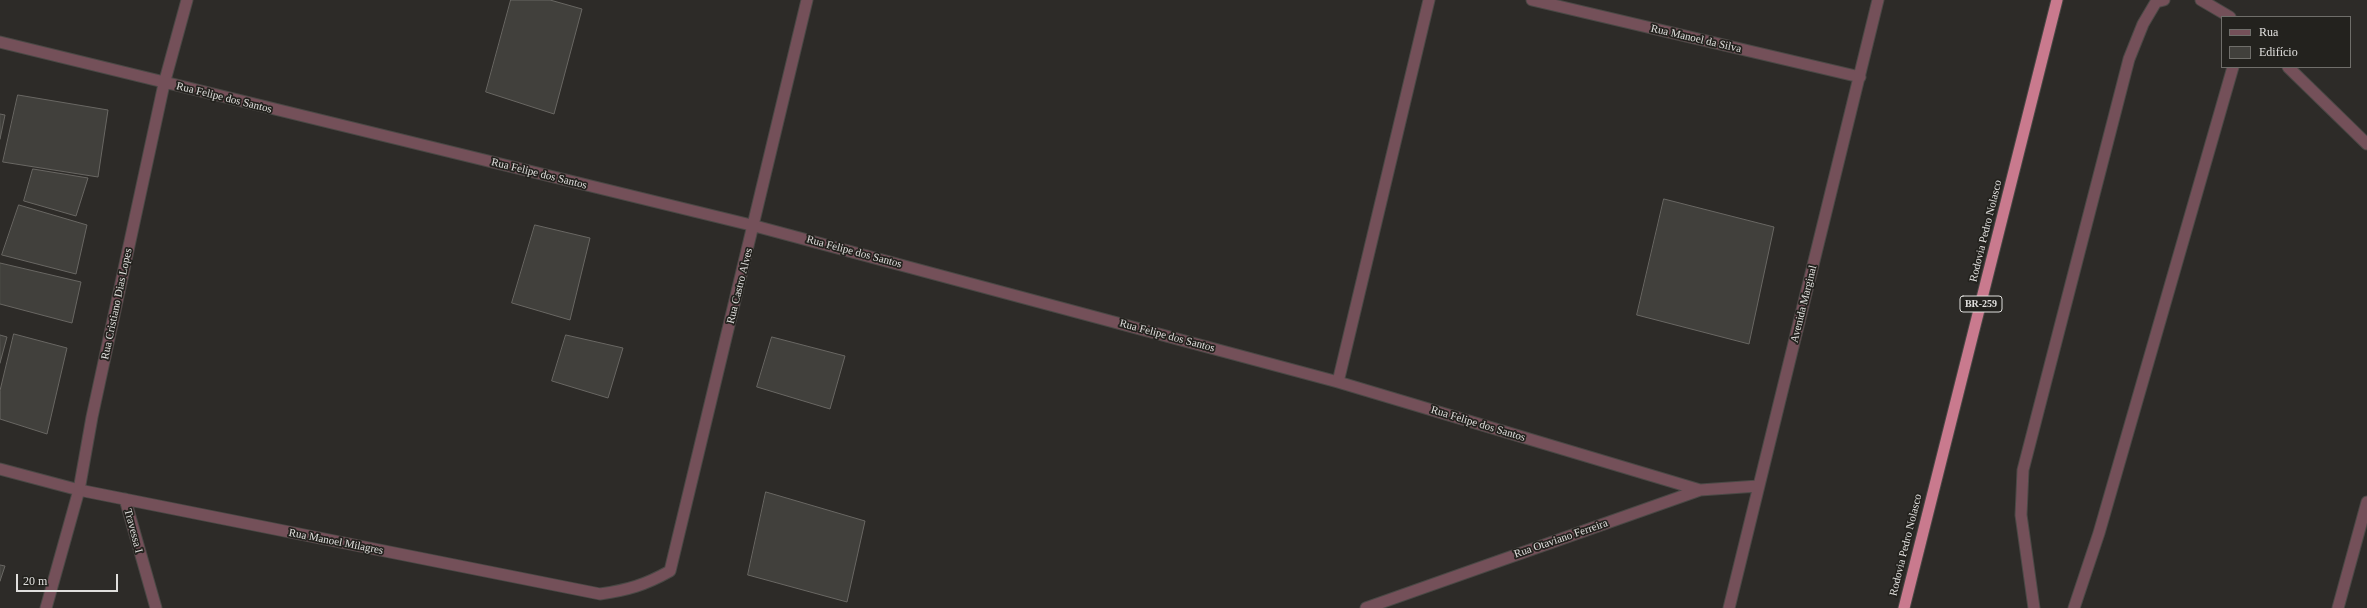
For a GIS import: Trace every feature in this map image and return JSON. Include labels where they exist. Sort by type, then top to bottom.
[{"type":"highway","name":"Rodovia Pedro Nolasco","points":[[1904,608],[2057,0]]},
{"type":"street","name":"Rua Cristiano Dias Lopes","points":[[46,608],[79,490],[92,417],[164,84],[187,0]]},
{"type":"street","name":"Rua Castro Alves","points":[[670,571],[755,226],[807,0]]},
{"type":"street","points":[[1338,382],[1429,0]]},
{"type":"street","name":"Rua Manoel da Silva","points":[[1532,0],[1860,77]]},
{"type":"street","name":"Avenida Marginal","points":[[1729,608],[1878,0]]},
{"type":"street","points":[[2034,608],[2022,515],[2023,470],[2129,60],[2146,19],[2156,2],[2164,0]]},
{"type":"street","points":[[2201,0],[2228,16]]},
{"type":"street","name":"Rua Felipe dos Santos","points":[[0,42],[164,84],[755,226],[1338,382],[1700,490]]},
{"type":"street","points":[[2074,608],[2099,534],[2233,68]]},
{"type":"street","points":[[2289,68],[2367,144]]},
{"type":"street","name":"Rua Manoel Milagres","points":[[0,469],[79,490],[600,594],[626,590],[647,584],[670,571]]},
{"type":"street","name":"Rua Otaviano Ferreira","points":[[1366,608],[1700,490],[1758,486]]},
{"type":"street","name":"Travessa I","points":[[125,499],[156,608]]},
{"type":"street","points":[[2338,608],[2367,502]]},
{"type":"building","points":[[511,0],[550,0],[582,9],[554,114],[486,92]]},
{"type":"building","points":[[18,95],[108,110],[98,177],[3,162]]},
{"type":"building","points":[[0,114],[5,115],[0,139]]},
{"type":"building","points":[[33,169],[88,178],[76,216],[24,201]]},
{"type":"building","points":[[1664,199],[1774,227],[1749,344],[1637,315]]},
{"type":"building","points":[[19,205],[87,225],[76,274],[2,255]]},
{"type":"building","points":[[535,225],[590,238],[570,320],[512,303]]},
{"type":"building","points":[[0,263],[81,282],[72,323],[0,304]]},
{"type":"building","points":[[14,334],[67,348],[47,434],[0,419],[0,391]]},
{"type":"building","points":[[0,335],[7,337],[0,363]]},
{"type":"building","points":[[566,335],[623,348],[608,398],[552,381]]},
{"type":"building","points":[[772,337],[845,356],[830,409],[757,387]]},
{"type":"building","points":[[766,492],[865,521],[847,602],[748,575]]},
{"type":"building","points":[[0,565],[5,566],[0,581]]}]
